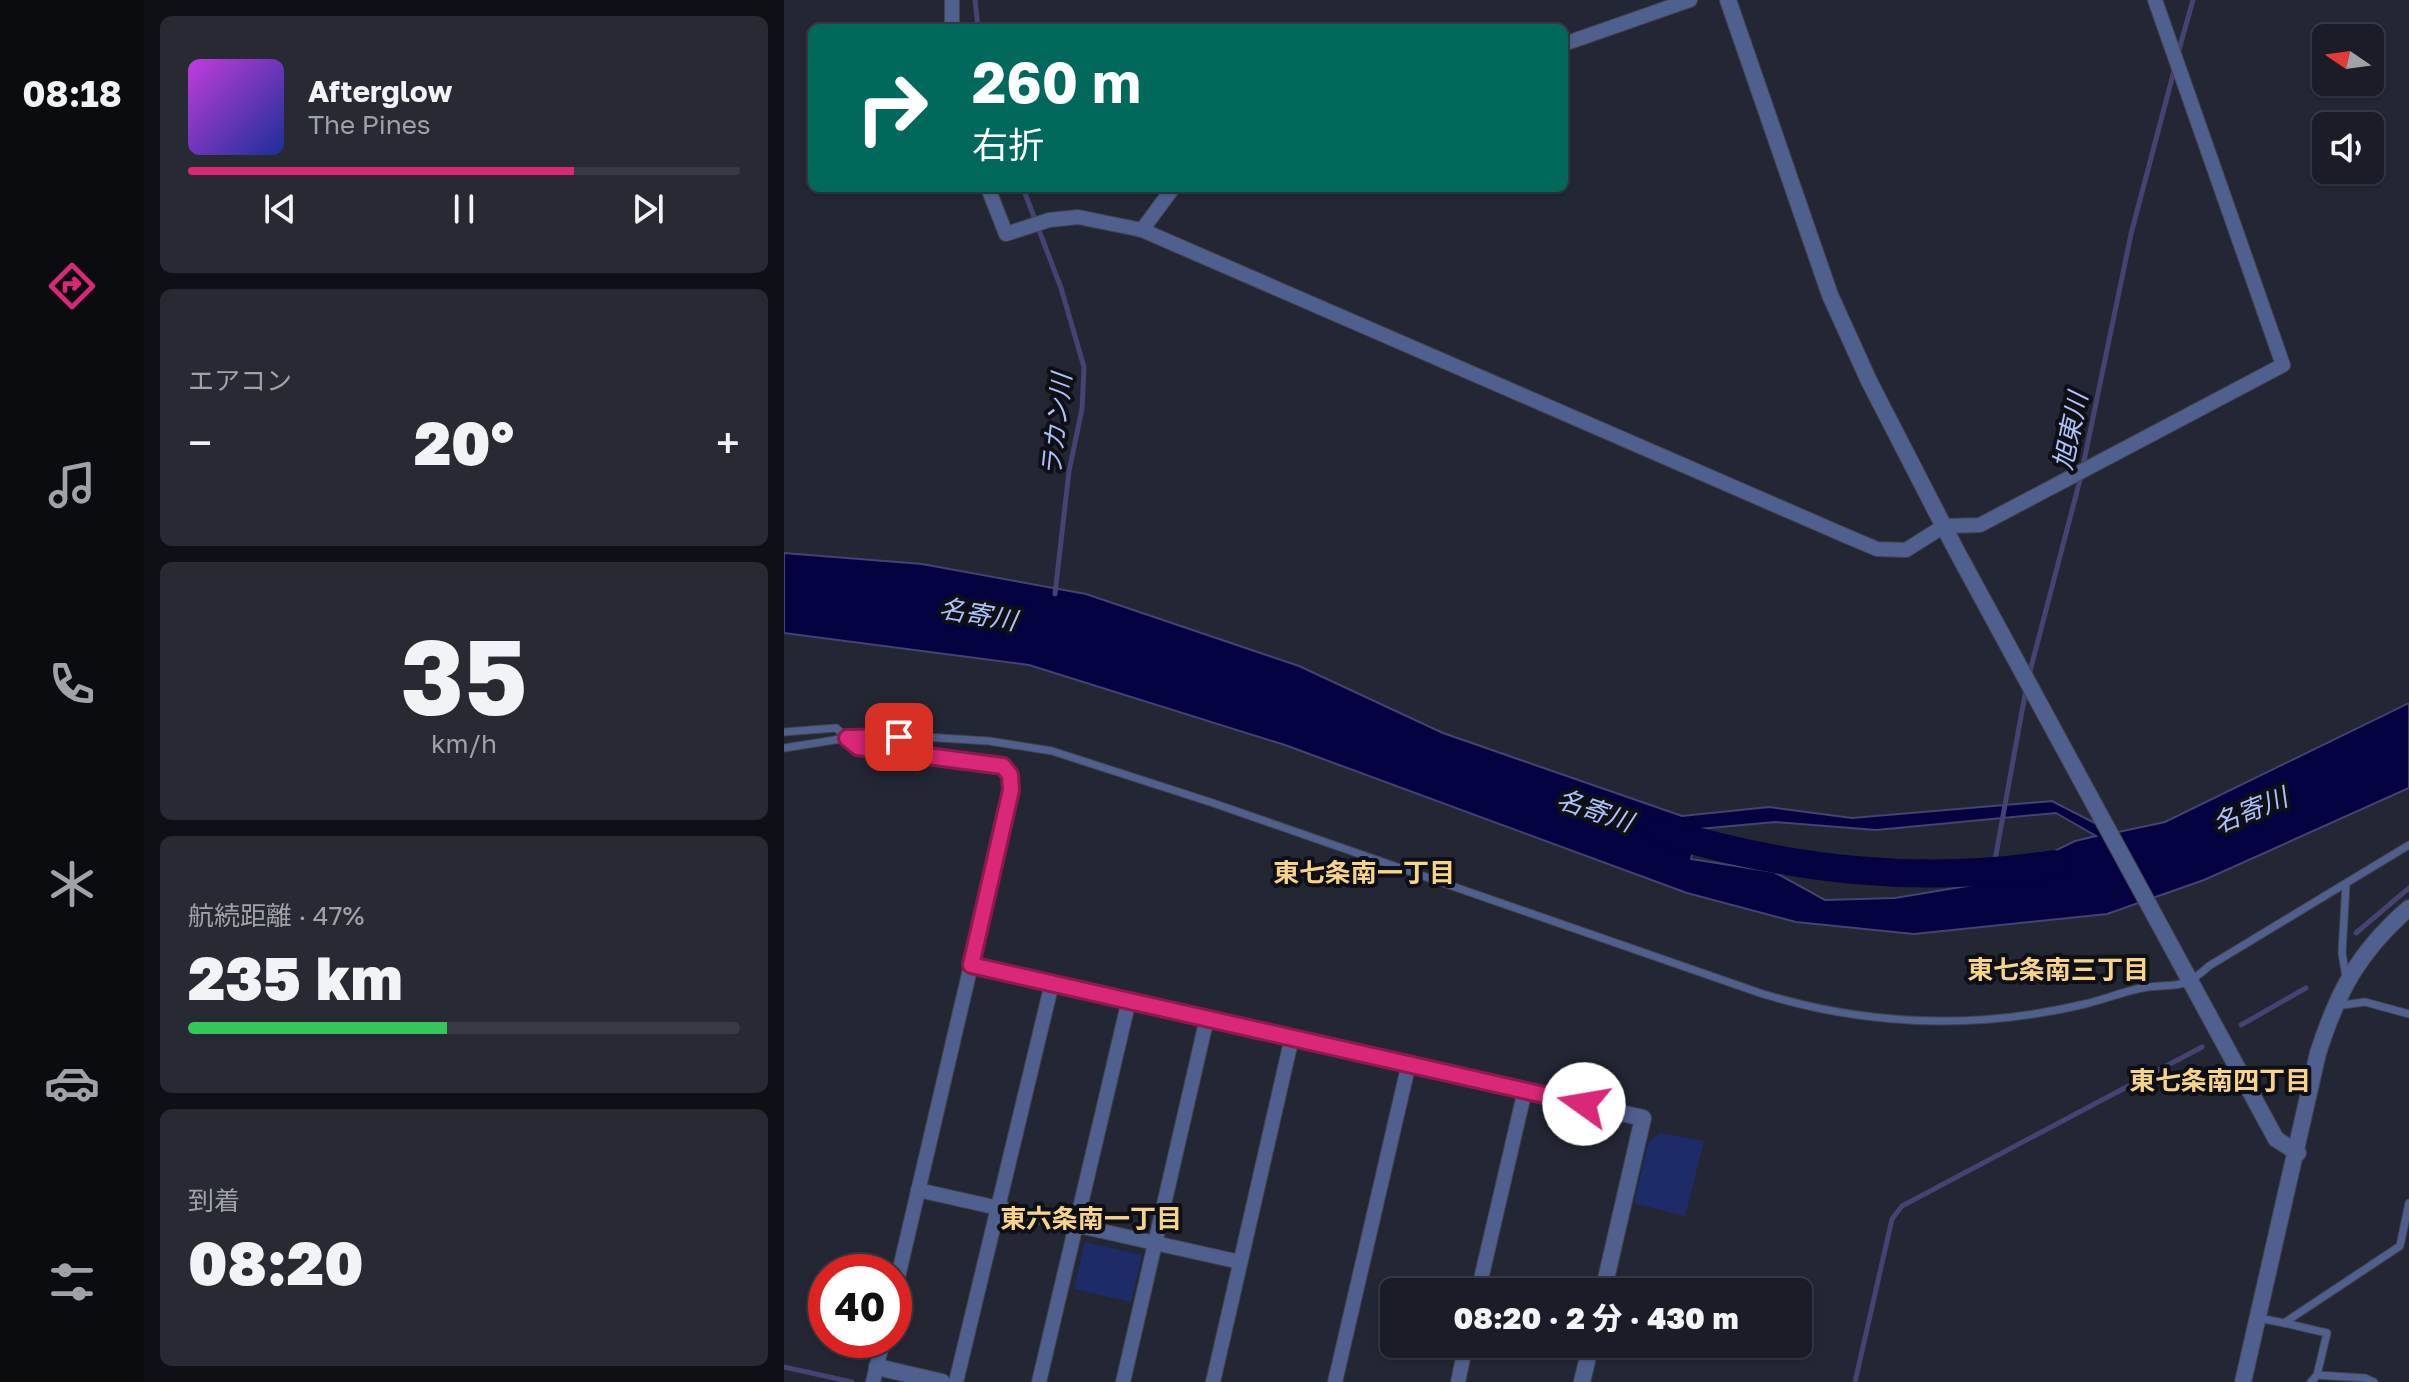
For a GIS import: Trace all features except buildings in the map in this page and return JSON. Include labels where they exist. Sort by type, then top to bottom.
[{"type":"street","points":[[952,0],[952,24]]},
{"type":"street","points":[[1568,43],[1690,0]]},
{"type":"street","points":[[1728,0],[1830,295],[1869,381],[2189,984],[2276,1139],[2298,1153]]},
{"type":"street","points":[[990,192],[1006,234],[1049,220],[1078,217],[1142,230],[1877,549],[1906,550],[1944,526],[1980,525],[2283,365],[2155,0]]},
{"type":"street","points":[[1142,230],[1170,192]]},
{"type":"street","points":[[2243,1382],[2298,1153],[2318,1053],[2333,1006],[2347,979],[2379,934],[2409,908]]},
{"type":"street","points":[[903,1254],[971,965],[1643,1118],[1606,1278]]},
{"type":"street","points":[[956,1382],[1052,983]]},
{"type":"street","points":[[1039,1382],[1129,1000]]},
{"type":"street","points":[[1123,1382],[1207,1018]]},
{"type":"street","points":[[1213,1382],[1292,1037]]},
{"type":"street","points":[[1335,1382],[1409,1063]]},
{"type":"street","points":[[1481,1278],[1525,1090]]},
{"type":"street","points":[[918,1190],[1240,1262]]},
{"type":"street","points":[[1458,1382],[1463,1358]]},
{"type":"street","points":[[1582,1382],[1588,1358]]},
{"type":"street","points":[[875,1374],[942,1382]]},
{"type":"lane","points":[[784,732],[836,728],[858,747],[1003,766],[1010,775],[1011,790],[971,965]]},
{"type":"lane","points":[[784,748],[847,738],[989,741],[1052,751],[1210,802],[1809,1008],[1921,1022],[1996,1019],[2084,1004],[2139,988],[2189,984],[2209,966],[2409,845]]},
{"type":"lane","points":[[2346,884],[2342,953],[2347,979]]},
{"type":"lane","points":[[2333,1006],[2365,1002],[2409,1014]]},
{"type":"lane","points":[[2284,1323],[2400,1246],[2409,1203]]},
{"type":"lane","points":[[2259,1318],[2327,1333],[2317,1375],[2311,1382]]},
{"type":"lane","points":[[2317,1375],[2374,1382]]},
{"type":"shaded area","points":[[1660,1133],[1704,1141],[1685,1216],[1634,1203],[1649,1141]]},
{"type":"shaded area","points":[[1085,1242],[1142,1255],[1131,1302],[1074,1289]]},
{"type":"water","points":[[784,553],[922,564],[1086,594],[1299,666],[1443,733],[1682,816],[1769,807],[1852,818],[2052,801],[2114,833],[2165,822],[2409,703],[2409,788],[2204,880],[2107,914],[1914,934],[1796,922],[1687,893],[1285,745],[1029,665],[784,633]],"holes":[[[2056,813],[2096,836],[2075,841],[1991,882],[1895,898],[1825,900],[1774,872],[1691,859],[1699,829],[1775,822],[1876,830]]]},
{"type":"waterway","name":"ラカン川","points":[[975,0],[978,24]]},
{"type":"waterway","name":"旭東川","points":[[2178,53],[2193,0]]},
{"type":"waterway","name":"旭東川","points":[[2083,466],[2131,234],[2175,67]]},
{"type":"waterway","name":"ラカン川","points":[[1025,192],[1061,288],[1084,367],[1082,409],[1069,471],[1055,594]]},
{"type":"waterway","name":"旭東川","points":[[2029,675],[2081,476]]},
{"type":"waterway","name":"旭東川","points":[[1993,871],[2026,689]]},
{"type":"waterway","name":"名寄川","points":[[1660,831],[1757,856],[1855,870],[1954,873],[2054,864]]},
{"type":"waterway","points":[[2356,933],[2409,888]]},
{"type":"waterway","points":[[2241,1025],[2306,988]]},
{"type":"waterway","points":[[1855,1382],[1892,1219],[1902,1206],[2202,1047]]},
{"type":"waterway","points":[[784,1367],[852,1382]]},
{"type":"district","name":"東七条南一丁目","points":[[1364,872]]},
{"type":"district","name":"東七条南三丁目","points":[[2058,969]]},
{"type":"district","name":"東七条南四丁目","points":[[2220,1080]]},
{"type":"district","name":"東六条南一丁目","points":[[1091,1218]]},
{"type":"route","points":[[899,737],[847,738],[858,747],[1003,766],[1010,775],[1011,790],[971,965],[1584,1104]]}]
